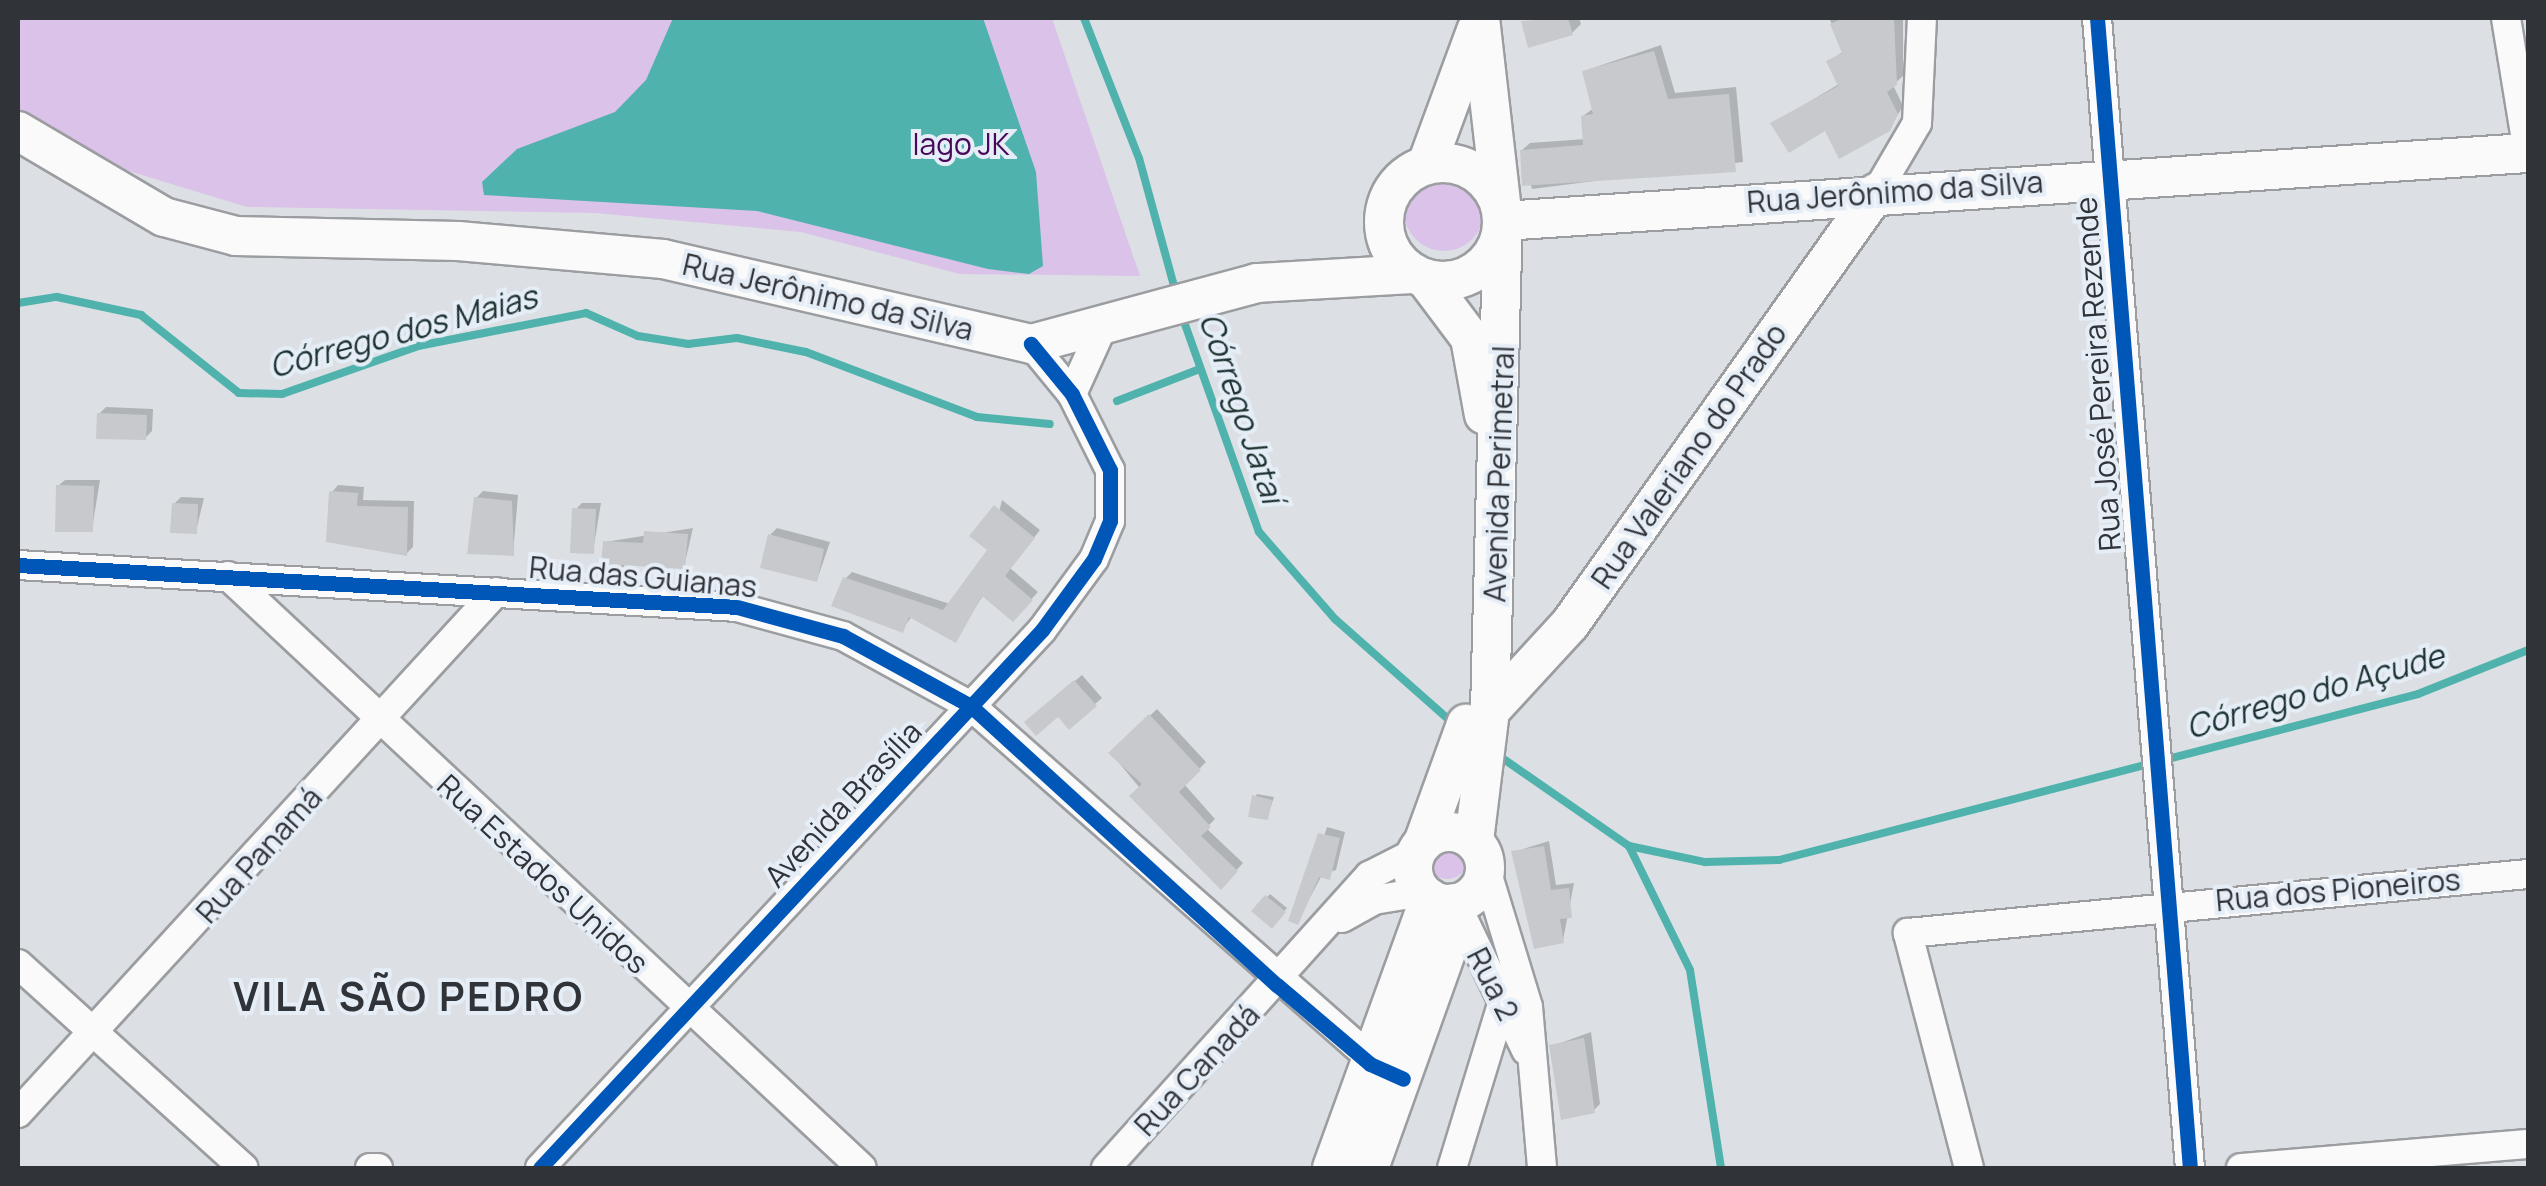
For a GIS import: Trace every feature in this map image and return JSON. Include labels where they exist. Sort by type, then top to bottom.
[{"type":"main road","name":"Avenida Perimetral","points":[[1426,164],[1480,18]]},
{"type":"main road","name":"Avenida Perimetral","points":[[1462,792],[1482,708],[1502,218],[1480,18]]},
{"type":"main road","name":"Rua Jerônimo da Silva","points":[[18,132],[164,218],[236,236],[458,241],[663,259],[1030,344],[1148,317],[1221,290],[1312,275],[1420,276]]},
{"type":"main road","name":"Rua Jerônimo da Silva","points":[[1502,218],[2528,153]]},
{"type":"main road","points":[[1426,164],[1464,165],[1502,218],[1473,273],[1420,276],[1390,249],[1384,215],[1398,184],[1426,164]]},
{"type":"main road","name":"Rua Valeriano do Prado","points":[[1482,708],[1570,624],[1876,193]]},
{"type":"main road","name":"Avenida Perimetral","points":[[1420,276],[1480,367],[1485,566]]},
{"type":"main road","points":[[1420,848],[1462,792]]},
{"type":"main road","points":[[1440,899],[1480,886],[1479,854],[1462,792]]},
{"type":"main road","points":[[1420,848],[1442,832],[1479,854]]},
{"type":"main road","points":[[1369,1168],[1387,1071],[1440,899],[1420,848]]},
{"type":"main road","points":[[1332,1168],[1387,1071]]},
{"type":"street","points":[[1876,193],[1917,123],[1922,18]]},
{"type":"street","name":"Rua José Pereira Rezende","points":[[2097,18],[2167,904]]},
{"type":"street","points":[[2506,18],[2528,153]]},
{"type":"street","points":[[1072,394],[1101,330]]},
{"type":"street","name":"Avenida Brasília","points":[[540,1168],[1042,630],[1110,521],[1110,470],[1072,394],[1030,344]]},
{"type":"street","name":"Rua das Guianas","points":[[18,566],[737,607],[843,636],[971,706],[1277,984],[1387,1071]]},
{"type":"street","name":"Rua Estados Unidos","points":[[228,576],[380,723],[862,1168]]},
{"type":"street","name":"Rua Panamá","points":[[18,1112],[92,1037],[496,592]]},
{"type":"street","name":"Rua Canadá","points":[[1106,1168],[1328,928],[1369,876],[1420,848]]},
{"type":"street","points":[[1479,854],[1508,919],[1533,1064],[1542,1168]]},
{"type":"street","name":"Rua dos Pioneiros","points":[[1969,1168],[1908,933],[2167,904],[2528,874]]},
{"type":"street","name":"Rua Canadá","points":[[1328,928],[1374,900],[1440,899]]},
{"type":"street","name":"Rua 2","points":[[1440,899],[1503,1001],[1533,1064]]},
{"type":"street","points":[[2167,904],[2190,1168]]},
{"type":"street","points":[[18,964],[92,1037],[244,1168]]},
{"type":"street","points":[[1452,1168],[1503,1001]]},
{"type":"street","points":[[2240,1168],[2528,1144]]},
{"type":"street","points":[[370,1168],[378,1168]]},
{"type":"green space","name":"lago JK","points":[[18,18],[1052,18],[1140,276],[960,274],[801,232],[595,213],[247,207],[99,162],[18,117]]},
{"type":"green space","points":[[1436,171],[1452,171],[1473,182],[1484,211],[1473,240],[1452,251],[1436,251],[1422,245],[1410,233],[1404,219],[1404,203],[1410,189],[1422,177]]},
{"type":"green space","points":[[1447,839],[1461,845],[1467,859],[1461,873],[1447,879],[1433,873],[1427,859],[1433,845]]},
{"type":"water","points":[[673,18],[983,18],[1036,172],[1043,266],[1029,274],[988,269],[757,211],[484,195],[482,182],[517,149],[615,112],[646,80]]},
{"type":"building","points":[[1568,18],[1573,35],[1528,48],[1521,21]]},
{"type":"building","points":[[1843,18],[1894,18],[1897,85],[1887,92],[1898,114],[1890,131],[1839,159],[1825,131],[1789,153],[1770,123],[1838,86],[1826,61],[1842,53],[1830,24]]},
{"type":"building","points":[[1654,51],[1668,99],[1729,94],[1736,172],[1522,186],[1520,150],[1583,145],[1581,116],[1593,114],[1582,71]]},
{"type":"building","points":[[97,413],[147,415],[146,440],[96,439]]},
{"type":"building","points":[[56,485],[94,486],[93,532],[55,532]]},
{"type":"building","points":[[329,491],[358,493],[357,506],[408,507],[407,556],[326,542]]},
{"type":"building","points":[[474,497],[512,501],[514,556],[467,554]]},
{"type":"building","points":[[172,503],[198,504],[197,534],[170,533]]},
{"type":"building","points":[[994,505],[1035,538],[1005,576],[1033,600],[1013,622],[982,596],[956,643],[909,617],[903,633],[831,606],[843,577],[943,610],[987,550],[969,536]]},
{"type":"building","points":[[572,508],[596,509],[594,554],[570,553]]},
{"type":"building","points":[[644,531],[688,534],[685,569],[621,565],[620,577],[600,576],[603,541],[643,543]]},
{"type":"building","points":[[768,534],[824,549],[817,582],[760,568]]},
{"type":"building","points":[[1074,680],[1097,706],[1069,730],[1058,717],[1036,736],[1024,722]]},
{"type":"building","points":[[1149,714],[1201,770],[1179,792],[1211,827],[1201,836],[1238,871],[1221,890],[1129,796],[1142,784],[1108,753]]},
{"type":"building","points":[[1252,795],[1272,800],[1268,820],[1248,817]]},
{"type":"building","points":[[1318,833],[1340,838],[1330,880],[1319,877],[1298,925],[1288,921]]},
{"type":"building","points":[[1544,846],[1551,890],[1569,888],[1572,918],[1560,919],[1564,943],[1534,949],[1511,851]]},
{"type":"building","points":[[1265,895],[1286,912],[1272,929],[1251,911]]},
{"type":"building","points":[[1584,1038],[1595,1113],[1561,1120],[1549,1045]]},
{"type":"waterway","name":"Córrego Jataí","points":[[1084,18],[1139,158],[1176,293]]},
{"type":"waterway","name":"Córrego dos Maias","points":[[18,303],[57,297],[141,315],[239,393],[282,394],[418,346],[586,313],[638,336],[688,344],[737,338],[806,352],[977,417],[1050,424]]},
{"type":"waterway","name":"Córrego Jataí","points":[[1182,316],[1259,532],[1335,619],[1455,725]]},
{"type":"waterway","name":"Córrego dos Maias","points":[[1117,401],[1197,370]]},
{"type":"waterway","name":"Córrego do Açude","points":[[1495,753],[1629,846],[1705,862],[1779,860],[2418,694],[2528,650]]},
{"type":"waterway","name":"Córrego Jataí","points":[[1629,846],[1690,970],[1721,1168]]},
{"type":"cycle path","points":[[2097,18],[2190,1168]]},
{"type":"cycle path","points":[[540,1168],[1042,630],[1094,559],[1110,521],[1110,470],[1072,394],[1031,344]]},
{"type":"cycle path","points":[[18,565],[737,607],[843,636],[971,706],[1277,985],[1370,1064],[1403,1079]]},
{"type":"district","name":"VILA SÃO PEDRO","points":[[409,996]]}]
